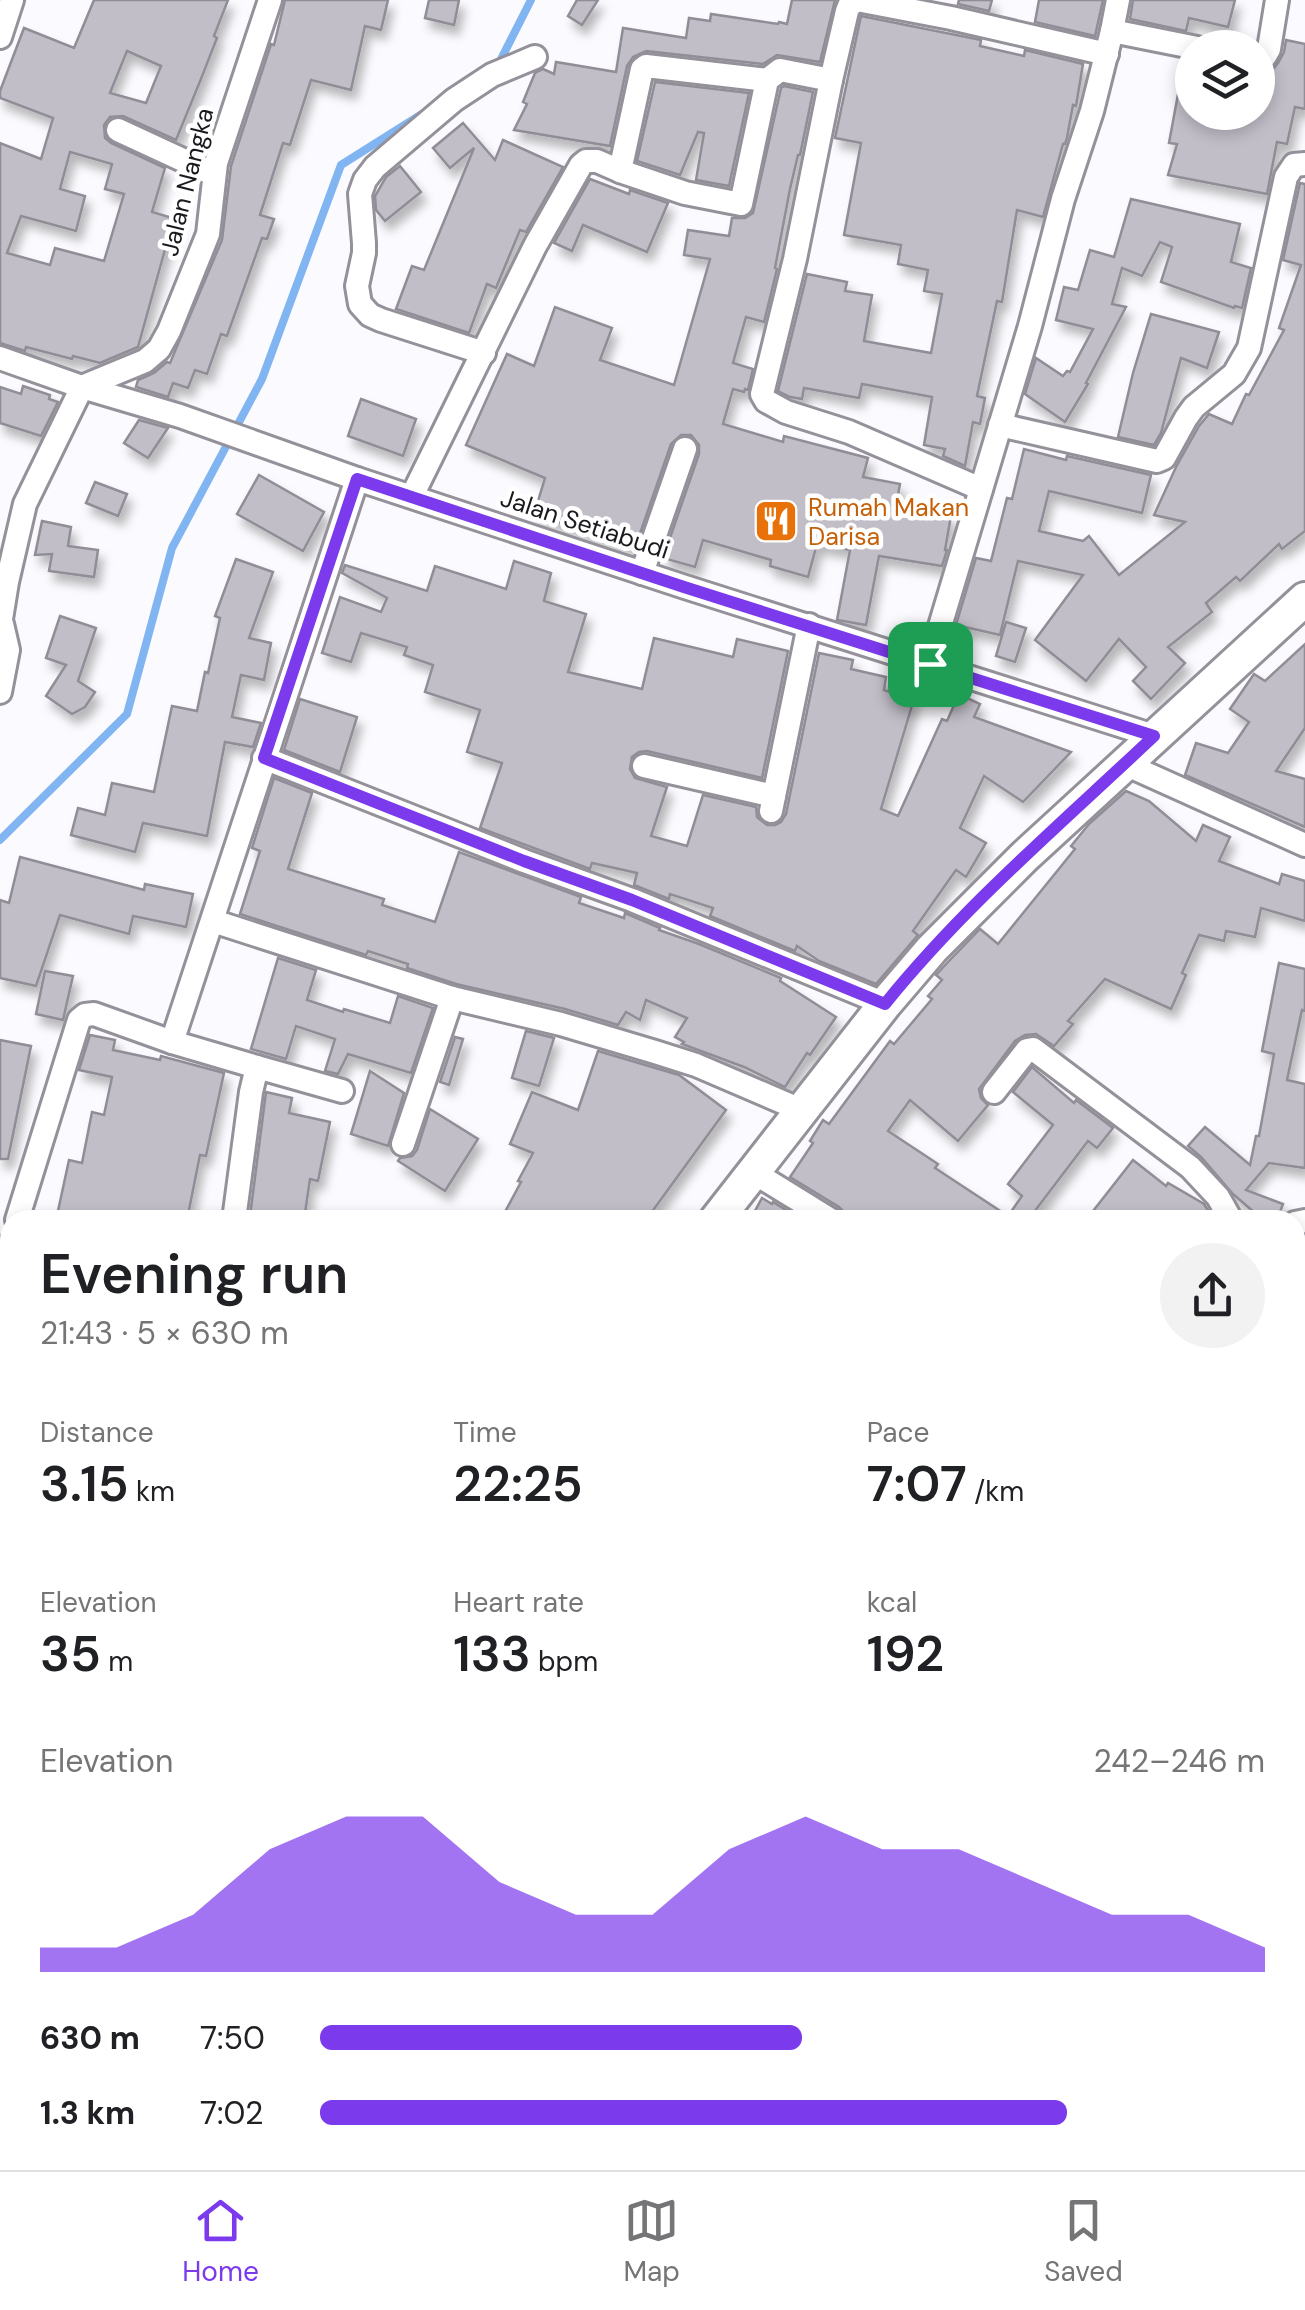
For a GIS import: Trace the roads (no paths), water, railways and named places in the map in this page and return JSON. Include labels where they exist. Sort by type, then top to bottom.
[{"type":"street","points":[[0,37],[12,0]]},
{"type":"street","name":"Jalan Nangka","points":[[82,387],[144,360],[164,340],[208,234],[214,174],[270,0]]},
{"type":"street","points":[[930,664],[1030,326],[1063,199],[1092,111],[1118,0]]},
{"type":"street","points":[[1272,30],[1277,0]]},
{"type":"street","points":[[982,489],[848,432],[786,412],[763,397],[847,11],[854,2],[954,9],[1110,43],[1175,47]]},
{"type":"street","points":[[484,353],[380,320],[364,310],[357,286],[364,254],[360,194],[375,167],[454,100],[492,75],[535,56]]},
{"type":"street","points":[[620,171],[642,69],[646,66],[767,80]]},
{"type":"street","points":[[412,496],[535,246],[581,164],[591,160],[685,192],[741,204],[767,80],[780,70],[830,80]]},
{"type":"street","points":[[118,130],[214,174]]},
{"type":"street","points":[[1000,425],[1156,460],[1164,458],[1194,407],[1234,374],[1242,362],[1256,324],[1286,176],[1294,164],[1305,164]]},
{"type":"street","name":"Jalan Setiabudi","points":[[0,358],[642,573],[1154,736]]},
{"type":"street","points":[[0,692],[8,650],[1,624],[25,504],[82,387]]},
{"type":"street","points":[[642,573],[685,449]]},
{"type":"street","points":[[172,1042],[357,479]]},
{"type":"street","points":[[724,1210],[932,949],[1154,736],[1305,599]]},
{"type":"street","points":[[644,766],[772,803],[809,625]]},
{"type":"street","points":[[264,758],[666,914],[885,1004]]},
{"type":"street","points":[[1125,764],[1305,845]]},
{"type":"street","points":[[213,920],[452,998],[561,1024],[696,1065],[801,1110]]},
{"type":"street","points":[[404,1144],[452,998]]},
{"type":"street","points":[[21,1210],[79,1020],[85,1015],[94,1014],[172,1042],[342,1091]]},
{"type":"street","points":[[994,1092],[1027,1050],[1033,1049],[1190,1167],[1225,1210]]},
{"type":"street","points":[[235,1210],[256,1068]]},
{"type":"street","points":[[753,1172],[815,1210]]},
{"type":"waterway","points":[[497,67],[531,0]]},
{"type":"waterway","points":[[0,840],[127,714],[172,548],[262,379],[341,165],[422,114]]},
{"type":"place","name":"Rumah Makan Darisa","points":[[776,521]]}]
